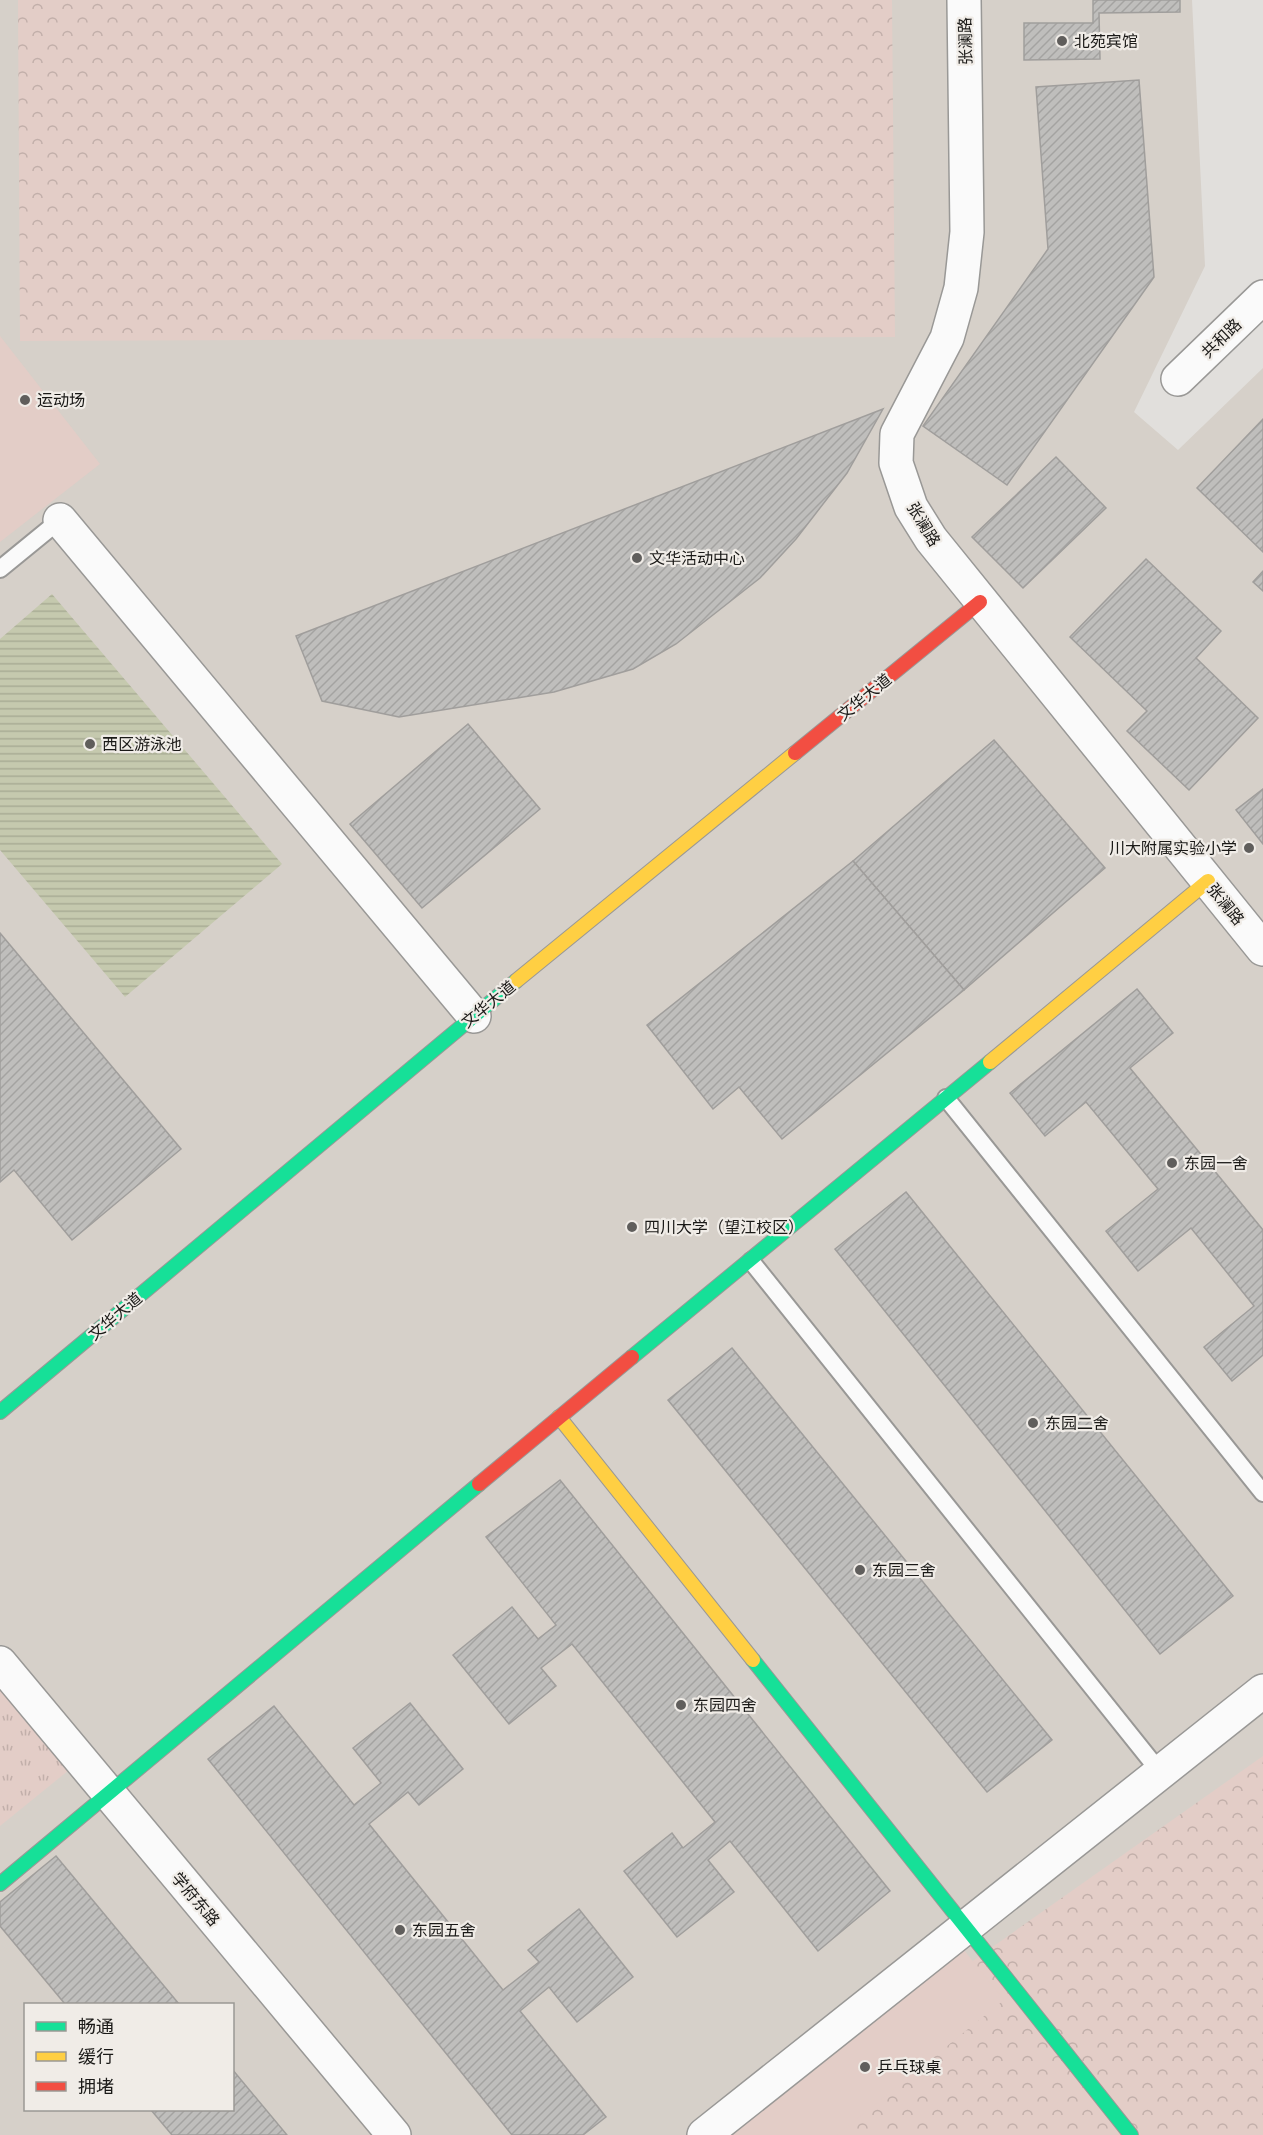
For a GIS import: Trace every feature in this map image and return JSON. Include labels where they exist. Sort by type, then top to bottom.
[{"type":"street","name":"张澜路","points":[[964,0],[967,232],[961,288],[947,338],[897,434],[896,463],[911,507],[931,539],[1263,949]]},
{"type":"street","name":"共和路","points":[[1178,379],[1263,297]]},
{"type":"street","points":[[60,520],[474,1016]]},
{"type":"street","name":"文华大道","points":[[0,1412],[474,1016],[980,602]]},
{"type":"street","points":[[0,1884],[559,1417],[751,1261],[1208,881]]},
{"type":"street","points":[[559,1417],[1131,2135]]},
{"type":"street","name":"学府东路","points":[[0,1663],[394,2135]]},
{"type":"street","points":[[704,2135],[1263,1691]]},
{"type":"lane","points":[[0,569],[60,520]]},
{"type":"lane","points":[[946,1098],[1263,1493]]},
{"type":"lane","points":[[751,1261],[1160,1772]]},
{"type":"shaded area","name":"四川大学（望江校区）","points":[[0,0],[1192,0],[1205,266],[1134,412],[1178,450],[1263,368],[1263,2135],[0,2135]]},
{"type":"shaded area","name":"西区游泳池","points":[[52,594],[282,864],[125,997],[0,850],[0,639]]},
{"type":"green space","name":"运动场","points":[[18,0],[892,0],[895,337],[20,341]]},
{"type":"green space","name":"运动场","points":[[0,336],[100,464],[0,542]]},
{"type":"green space","points":[[0,1689],[69,1770],[0,1826]]},
{"type":"green space","points":[[1263,1756],[1263,2135],[726,2135]]},
{"type":"green space","name":"乒乓球桌","points":[[960,1945],[1004,2000],[837,2135],[725,2135]]},
{"type":"building","name":"北苑宾馆","points":[[1093,0],[1180,0],[1180,12],[1099,13],[1100,59],[1024,60],[1024,23],[1093,23]]},
{"type":"building","points":[[1139,80],[1154,277],[1007,485],[923,426],[1048,249],[1036,87]]},
{"type":"building","name":"文华活动中心","points":[[883,409],[847,473],[796,539],[760,578],[676,644],[633,669],[554,692],[399,717],[322,701],[296,636]]},
{"type":"building","points":[[1263,419],[1263,552],[1197,488]]},
{"type":"building","points":[[1056,457],[1106,508],[1023,588],[972,537]]},
{"type":"building","points":[[1146,559],[1221,631],[1196,658],[1258,718],[1189,790],[1127,731],[1147,711],[1070,637]]},
{"type":"building","points":[[1263,571],[1263,591],[1253,582]]},
{"type":"building","points":[[468,724],[540,809],[422,908],[350,824]]},
{"type":"building","points":[[994,740],[1105,868],[964,990],[853,861]]},
{"type":"building","points":[[1263,789],[1263,844],[1236,810]]},
{"type":"building","points":[[853,861],[964,990],[782,1139],[739,1087],[713,1109],[647,1025]]},
{"type":"building","points":[[0,933],[181,1149],[72,1240],[14,1170],[0,1182]]},
{"type":"building","name":"东园一舍","points":[[1137,989],[1173,1033],[1130,1068],[1263,1230],[1263,1355],[1232,1381],[1204,1347],[1254,1306],[1191,1228],[1138,1271],[1106,1231],[1158,1189],[1086,1102],[1045,1136],[1010,1093]]},
{"type":"building","name":"东园二舍","points":[[906,1192],[1233,1596],[1160,1654],[835,1249]]},
{"type":"building","name":"东园三舍","points":[[732,1348],[1052,1740],[987,1792],[668,1400]]},
{"type":"building","name":"东园四舍","points":[[560,1480],[890,1891],[818,1951],[730,1841],[708,1860],[734,1892],[677,1937],[624,1871],[672,1833],[683,1848],[715,1822],[572,1644],[541,1668],[556,1686],[509,1724],[453,1655],[512,1607],[538,1639],[556,1625],[486,1537]]},
{"type":"building","name":"东园五舍","points":[[410,1703],[463,1769],[419,1805],[408,1792],[369,1824],[503,1990],[539,1962],[528,1950],[579,1909],[633,1977],[577,2022],[549,1987],[520,2011],[606,2117],[583,2135],[512,2135],[208,1759],[274,1706],[354,1805],[381,1783],[353,1748]]},
{"type":"building","points":[[56,1856],[178,2003],[64,2003],[0,1926],[0,1902]]},
{"type":"building","points":[[234,2071],[287,2135],[172,2135],[152,2111],[234,2111]]},
{"type":"traffic: fast","points":[[0,1412],[516,981]]},
{"type":"traffic: fast","points":[[632,1357],[990,1062]]},
{"type":"traffic: fast","points":[[0,1884],[479,1484]]},
{"type":"traffic: fast","points":[[753,1660],[1131,2135]]},
{"type":"traffic: slow","points":[[516,981],[795,753]]},
{"type":"traffic: slow","points":[[990,1062],[1208,881]]},
{"type":"traffic: slow","points":[[559,1417],[753,1660]]},
{"type":"traffic: jam","points":[[795,753],[980,602]]},
{"type":"traffic: jam","points":[[479,1484],[632,1357]]},
{"type":"place","name":"北苑宾馆","points":[[1062,41]]},
{"type":"place","name":"运动场","points":[[25,400]]},
{"type":"place","name":"文华活动中心","points":[[637,558]]},
{"type":"place","name":"西区游泳池","points":[[90,744]]},
{"type":"place","name":"川大附属实验小学","points":[[1249,848]]},
{"type":"place","name":"东园一舍","points":[[1172,1163]]},
{"type":"place","name":"四川大学（望江校区）","points":[[632,1227]]},
{"type":"place","name":"东园二舍","points":[[1033,1423]]},
{"type":"place","name":"东园三舍","points":[[860,1570]]},
{"type":"place","name":"东园四舍","points":[[681,1705]]},
{"type":"place","name":"东园五舍","points":[[400,1930]]},
{"type":"place","name":"乒乓球桌","points":[[865,2067]]}]
